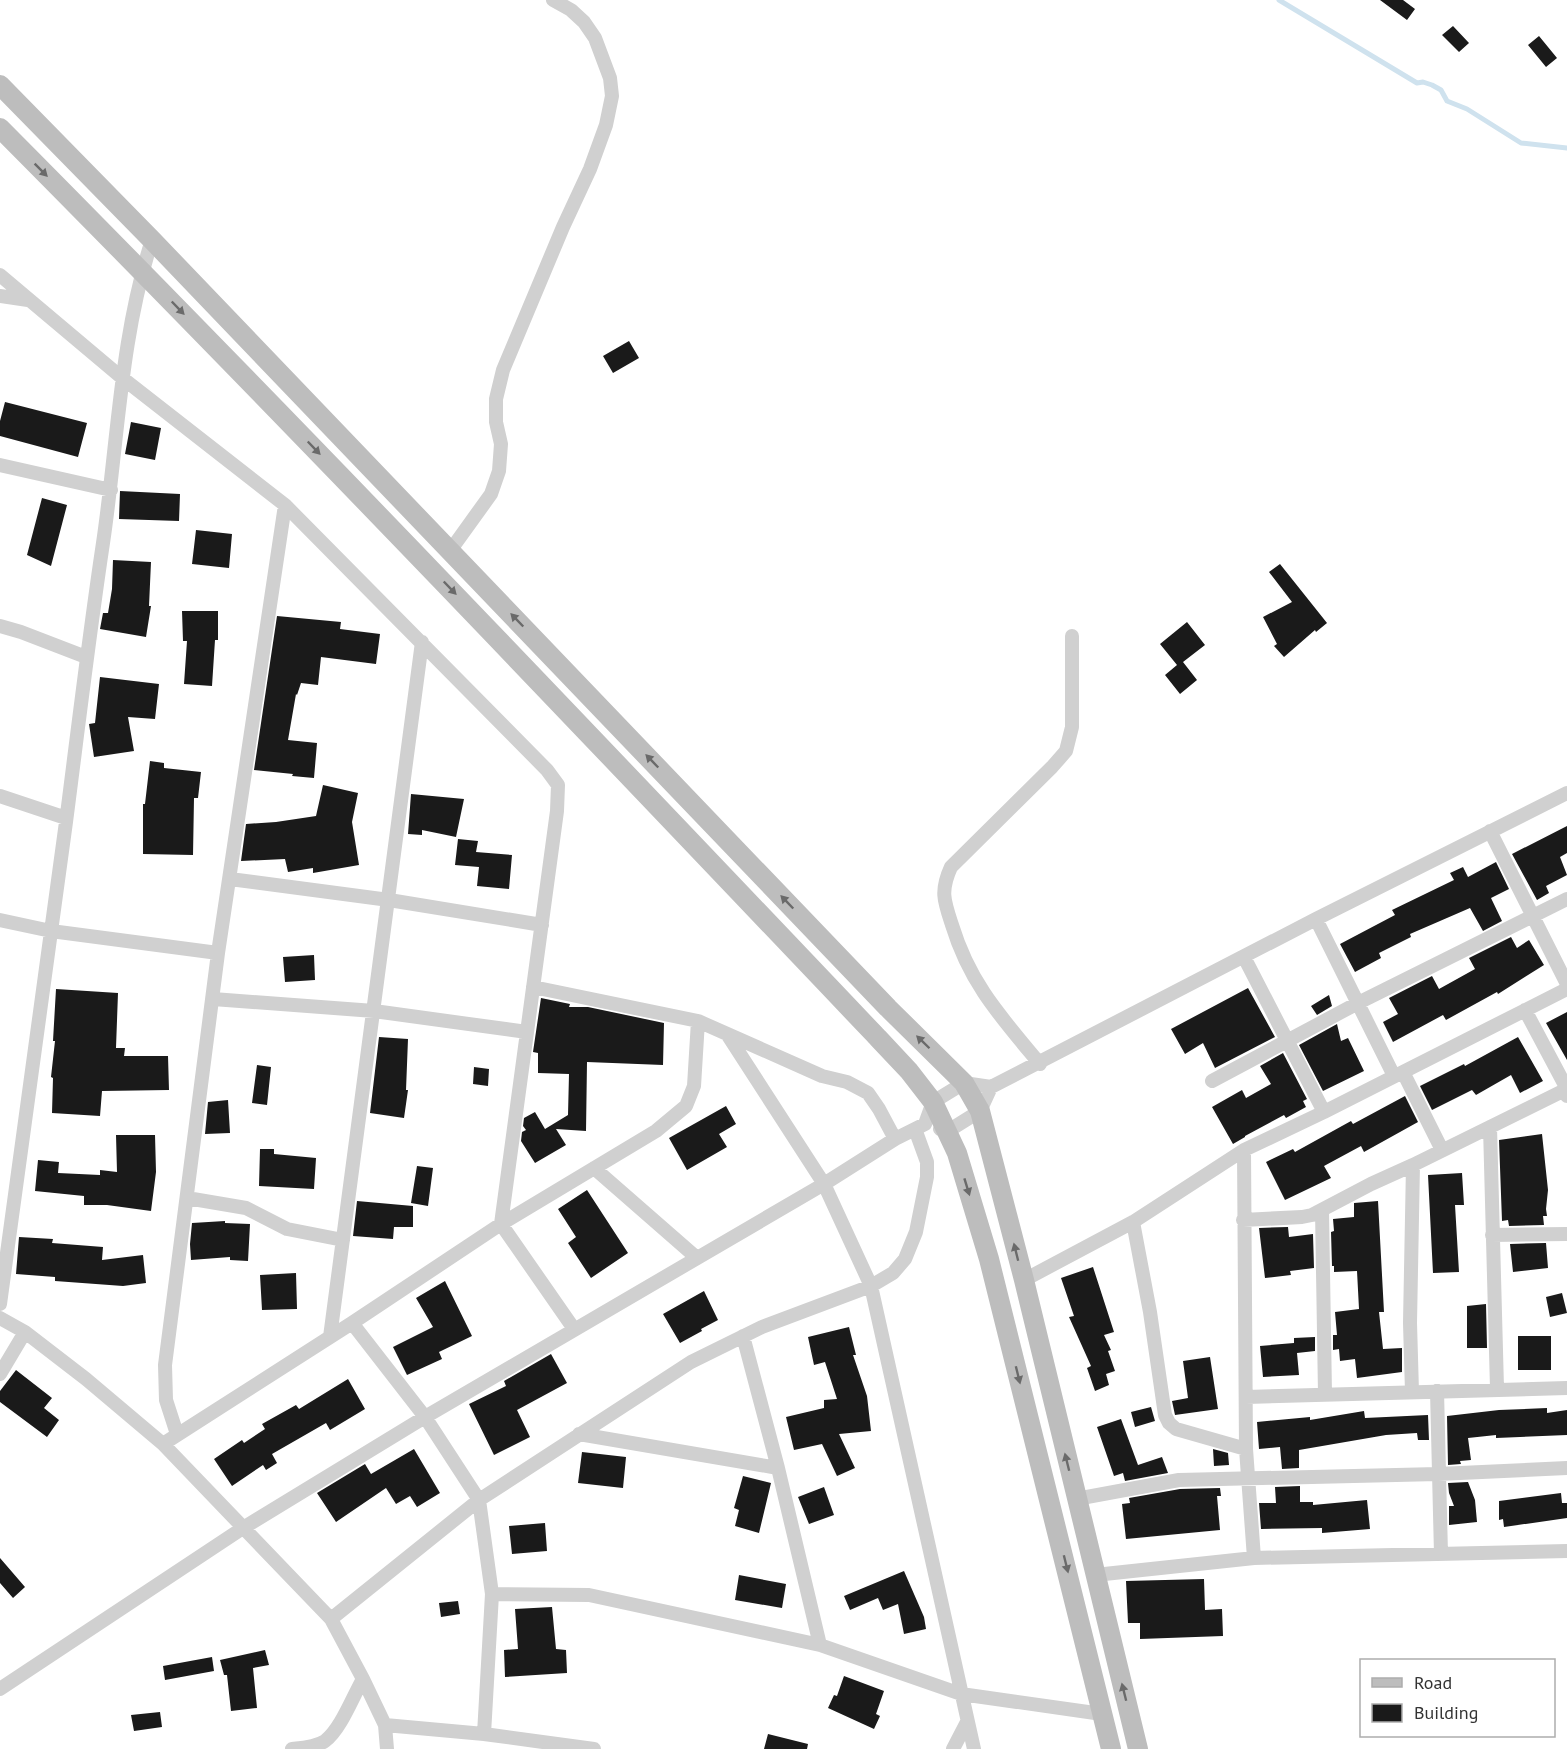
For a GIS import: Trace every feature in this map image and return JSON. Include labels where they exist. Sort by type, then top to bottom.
[{"type":"main road","points":[[0,85],[152,240],[888,1008],[964,1083],[980,1111],[1024,1280],[1138,1749]]},
{"type":"main road","points":[[0,128],[459,598],[878,1038],[909,1071],[933,1102],[957,1153],[989,1259],[1111,1749]]},
{"type":"street","points":[[450,550],[491,494],[500,471],[501,444],[496,410],[503,370],[590,169],[606,125],[612,96],[610,78],[595,38],[584,22],[571,10],[553,0]]},
{"type":"street","points":[[0,1304],[86,657],[111,490],[122,377],[142,271],[152,240]]},
{"type":"street","points":[[0,275],[122,377],[285,505],[547,770],[558,785],[557,811],[501,1224],[574,1329]]},
{"type":"street","points":[[0,296],[30,300]]},
{"type":"street","points":[[0,465],[111,490]]},
{"type":"street","points":[[177,1434],[166,1400],[165,1365],[218,952],[285,505]]},
{"type":"street","points":[[0,626],[86,657]]},
{"type":"street","points":[[1040,1064],[976,983],[961,953],[943,893],[945,879],[951,867],[1066,751],[1072,727],[1072,636]]},
{"type":"street","points":[[330,1336],[422,642]]},
{"type":"street","points":[[330,1619],[479,1500],[691,1362],[762,1327],[871,1286],[893,1273],[905,1259],[916,1232],[927,1177],[927,1162],[920,1127],[933,1102],[964,1083],[991,1087],[1040,1064],[1316,918],[1567,793]]},
{"type":"street","points":[[0,796],[66,818]]},
{"type":"street","points":[[1490,831],[1567,984]]},
{"type":"street","points":[[230,879],[389,900],[542,926]]},
{"type":"street","points":[[1212,1081],[1358,1003],[1567,899]]},
{"type":"street","points":[[1316,918],[1358,1003],[1442,1150]]},
{"type":"street","points":[[0,921],[51,931],[218,952]]},
{"type":"street","points":[[1244,957],[1324,1112]]},
{"type":"street","points":[[533,987],[698,1021],[822,1076],[847,1082],[868,1094],[895,1139]]},
{"type":"street","points":[[1024,1280],[1133,1222],[1244,1150],[1567,989]]},
{"type":"street","points":[[213,999],[374,1011],[527,1032]]},
{"type":"street","points":[[1525,1010],[1567,1089],[1567,1096]]},
{"type":"street","points":[[163,1444],[501,1224],[656,1131],[686,1106],[694,1086],[698,1021]]},
{"type":"street","points":[[727,1034],[824,1184],[871,1286],[974,1749]]},
{"type":"street","points":[[3,1683],[243,1528],[425,1417],[824,1184],[895,1139],[920,1127],[948,1131],[980,1111],[991,1087]]},
{"type":"street","points":[[1243,1220],[1302,1217],[1322,1210],[1567,1089]]},
{"type":"street","points":[[1490,1127],[1497,1388]]},
{"type":"street","points":[[1244,1150],[1246,1449],[1254,1558]]},
{"type":"street","points":[[1412,1392],[1410,1323],[1413,1165]]},
{"type":"street","points":[[594,1168],[698,1258]]},
{"type":"street","points":[[187,1198],[246,1208],[287,1229],[343,1240]]},
{"type":"street","points":[[1322,1210],[1325,1394]]},
{"type":"street","points":[[1133,1222],[1150,1312],[1165,1415],[1176,1429],[1246,1449]]},
{"type":"street","points":[[1492,1235],[1567,1234]]},
{"type":"street","points":[[0,1318],[25,1332],[86,1379],[163,1444],[330,1619],[385,1725],[387,1749]]},
{"type":"street","points":[[352,1323],[425,1417],[479,1500],[492,1594],[484,1734]]},
{"type":"street","points":[[0,1374],[25,1332]]},
{"type":"street","points":[[743,1336],[778,1467],[820,1645]]},
{"type":"street","points":[[1246,1397],[1497,1388],[1567,1388]]},
{"type":"street","points":[[1437,1391],[1441,1554]]},
{"type":"street","points":[[579,1434],[778,1467]]},
{"type":"street","points":[[1076,1499],[1179,1480],[1438,1474],[1567,1468]]},
{"type":"street","points":[[1095,1575],[1254,1558],[1567,1551]]},
{"type":"street","points":[[492,1594],[589,1594],[820,1645],[961,1694],[1102,1714]]},
{"type":"street","points":[[292,1749],[305,1748],[324,1742],[335,1730],[363,1679]]},
{"type":"street","points":[[953,1749],[967,1722]]},
{"type":"street","points":[[385,1725],[484,1734],[594,1749]]},
{"type":"building","points":[[1380,0],[1403,0],[1415,9],[1407,20]]},
{"type":"building","points":[[1453,26],[1469,43],[1459,52],[1442,35]]},
{"type":"building","points":[[1539,36],[1557,58],[1546,67],[1528,45]]},
{"type":"building","points":[[629,341],[639,358],[613,373],[603,356]]},
{"type":"building","points":[[5,402],[87,423],[78,457],[0,436],[0,421]]},
{"type":"building","points":[[131,422],[161,428],[155,460],[125,454]]},
{"type":"building","points":[[120,491],[180,494],[179,521],[119,519]]},
{"type":"building","points":[[42,498],[67,505],[51,566],[27,555]]},
{"type":"building","points":[[196,530],[232,534],[229,568],[192,564]]},
{"type":"building","points":[[113,560],[151,562],[149,606],[151,606],[146,637],[100,629],[103,613],[108,613]]},
{"type":"building","points":[[1280,564],[1327,623],[1316,632],[1315,630],[1284,657],[1274,646],[1277,644],[1263,617],[1292,602],[1269,572]]},
{"type":"building","points":[[182,611],[218,611],[218,640],[215,640],[212,686],[184,684],[187,641],[183,641]]},
{"type":"building","points":[[277,616],[341,622],[340,629],[380,634],[376,664],[321,657],[318,685],[301,683],[296,694],[288,740],[317,743],[314,778],[254,770]]},
{"type":"building","points":[[1187,622],[1205,645],[1183,662],[1197,680],[1180,694],[1165,675],[1177,665],[1160,644]]},
{"type":"building","points":[[100,677],[159,684],[155,719],[128,717],[134,751],[94,757],[89,724],[95,723]]},
{"type":"building","points":[[150,761],[164,763],[164,768],[201,772],[198,798],[194,798],[193,855],[143,854],[143,804],[145,804]]},
{"type":"building","points":[[323,785],[358,793],[352,822],[359,865],[313,873],[313,868],[288,872],[285,859],[241,861],[246,824],[316,816]]},
{"type":"building","points":[[411,794],[464,799],[456,837],[422,830],[422,835],[408,834]]},
{"type":"building","points":[[1567,826],[1567,853],[1560,857],[1567,875],[1546,886],[1549,893],[1537,900],[1512,854]]},
{"type":"building","points":[[458,839],[478,841],[476,852],[512,855],[509,889],[477,886],[479,867],[455,865]]},
{"type":"building","points":[[1496,862],[1509,889],[1491,898],[1502,921],[1483,931],[1470,908],[1410,934],[1411,937],[1379,953],[1381,958],[1355,972],[1340,944],[1395,915],[1392,910],[1454,880],[1450,873],[1463,867],[1468,877]]},
{"type":"building","points":[[1511,937],[1517,948],[1529,940],[1544,965],[1498,994],[1497,992],[1446,1020],[1443,1015],[1393,1042],[1383,1022],[1398,1014],[1389,998],[1432,976],[1439,989],[1475,969],[1469,958]]},
{"type":"building","points":[[314,955],[315,980],[285,982],[283,957]]},
{"type":"building","points":[[1248,988],[1275,1037],[1215,1068],[1203,1043],[1185,1054],[1171,1029]]},
{"type":"building","points":[[56,989],[118,993],[116,1048],[125,1048],[124,1056],[168,1056],[169,1090],[102,1091],[100,1116],[52,1113],[53,1078],[51,1077],[55,1041],[53,1041]]},
{"type":"building","points":[[1329,995],[1332,1006],[1317,1015],[1311,1006]]},
{"type":"building","points":[[541,998],[570,1004],[569,1007],[588,1007],[664,1023],[663,1065],[587,1062],[586,1131],[556,1129],[566,1145],[535,1163],[521,1141],[522,1132],[526,1130],[523,1126],[524,1118],[535,1112],[545,1129],[568,1115],[569,1074],[538,1073],[538,1053],[533,1052]]},
{"type":"building","points":[[1567,1012],[1567,1060],[1546,1023]]},
{"type":"building","points":[[1337,1024],[1341,1041],[1348,1038],[1364,1071],[1323,1091],[1299,1045]]},
{"type":"building","points":[[379,1037],[408,1039],[406,1090],[408,1090],[404,1118],[370,1113]]},
{"type":"building","points":[[1518,1037],[1543,1081],[1520,1093],[1511,1075],[1476,1095],[1472,1090],[1432,1110],[1420,1086],[1464,1064],[1465,1066]]},
{"type":"building","points":[[1283,1053],[1307,1099],[1303,1101],[1306,1107],[1286,1118],[1284,1115],[1233,1144],[1212,1107],[1242,1090],[1246,1098],[1271,1084],[1260,1066]]},
{"type":"building","points":[[257,1065],[271,1067],[267,1105],[252,1103]]},
{"type":"building","points":[[474,1067],[489,1069],[488,1086],[473,1084]]},
{"type":"building","points":[[1405,1096],[1418,1122],[1364,1152],[1361,1146],[1324,1166],[1331,1178],[1285,1200],[1266,1162],[1293,1149],[1295,1152],[1351,1121],[1353,1124]]},
{"type":"building","points":[[228,1100],[230,1133],[205,1134],[208,1102]]},
{"type":"building","points":[[726,1106],[736,1124],[719,1134],[727,1147],[687,1170],[669,1138]]},
{"type":"building","points":[[1542,1134],[1548,1190],[1547,1216],[1543,1216],[1544,1225],[1509,1226],[1508,1220],[1502,1221],[1499,1140]]},
{"type":"building","points":[[116,1135],[155,1135],[156,1172],[151,1211],[107,1205],[84,1205],[84,1196],[35,1191],[38,1160],[59,1162],[58,1173],[100,1175],[100,1170],[117,1172]]},
{"type":"building","points":[[260,1149],[274,1149],[274,1154],[316,1158],[314,1189],[259,1186]]},
{"type":"building","points":[[417,1166],[433,1168],[428,1206],[411,1203]]},
{"type":"building","points":[[1462,1173],[1464,1205],[1455,1205],[1459,1272],[1433,1273],[1428,1175]]},
{"type":"building","points":[[587,1190],[628,1253],[591,1278],[568,1243],[576,1237],[558,1209]]},
{"type":"building","points":[[357,1201],[413,1206],[413,1227],[394,1227],[393,1239],[353,1236]]},
{"type":"building","points":[[1378,1201],[1384,1312],[1379,1312],[1383,1349],[1402,1348],[1402,1372],[1357,1378],[1355,1359],[1340,1361],[1339,1349],[1333,1350],[1333,1335],[1337,1335],[1335,1312],[1359,1309],[1357,1271],[1334,1272],[1331,1232],[1334,1231],[1333,1219],[1354,1217],[1354,1203]]},
{"type":"building","points":[[225,1221],[225,1223],[250,1224],[248,1261],[230,1260],[230,1257],[191,1260],[192,1223]]},
{"type":"building","points":[[1288,1227],[1289,1237],[1313,1234],[1314,1268],[1290,1271],[1291,1275],[1265,1278],[1259,1228]]},
{"type":"building","points":[[19,1237],[53,1239],[52,1243],[103,1247],[102,1260],[143,1255],[146,1283],[123,1286],[55,1281],[55,1277],[16,1274]]},
{"type":"building","points":[[1546,1243],[1548,1268],[1513,1272],[1510,1244]]},
{"type":"building","points":[[1093,1267],[1114,1332],[1104,1335],[1111,1350],[1108,1351],[1115,1371],[1106,1374],[1109,1385],[1095,1391],[1087,1368],[1091,1366],[1069,1317],[1074,1316],[1061,1278]]},
{"type":"building","points":[[296,1273],[297,1309],[262,1310],[260,1275]]},
{"type":"building","points":[[445,1281],[472,1336],[439,1352],[442,1359],[407,1375],[393,1347],[433,1327],[416,1298]]},
{"type":"building","points":[[704,1291],[718,1320],[680,1343],[663,1314]]},
{"type":"building","points":[[1562,1293],[1567,1313],[1550,1317],[1546,1297]]},
{"type":"building","points":[[1486,1304],[1487,1348],[1467,1348],[1467,1306]]},
{"type":"building","points":[[849,1327],[856,1355],[853,1355],[867,1396],[871,1431],[839,1434],[855,1468],[837,1476],[822,1444],[794,1450],[786,1417],[824,1408],[824,1400],[837,1399],[825,1362],[814,1365],[808,1337]]},
{"type":"building","points":[[1518,1336],[1551,1336],[1551,1370],[1518,1370]]},
{"type":"building","points":[[1315,1337],[1315,1351],[1297,1353],[1299,1375],[1263,1377],[1260,1346],[1294,1343],[1294,1338]]},
{"type":"building","points":[[551,1354],[567,1383],[517,1410],[530,1437],[494,1455],[469,1404],[506,1386],[504,1381]]},
{"type":"building","points":[[1210,1357],[1218,1409],[1175,1415],[1172,1401],[1188,1398],[1183,1361]]},
{"type":"building","points":[[16,1370],[52,1398],[44,1408],[59,1420],[47,1437],[0,1402],[0,1391]]},
{"type":"building","points":[[348,1379],[365,1409],[330,1430],[326,1423],[272,1454],[277,1463],[266,1470],[263,1465],[232,1486],[214,1459],[242,1440],[244,1443],[265,1429],[262,1424],[296,1405],[299,1409]]},
{"type":"building","points":[[1151,1407],[1155,1421],[1135,1427],[1131,1412]]},
{"type":"building","points":[[1547,1408],[1547,1413],[1567,1410],[1567,1435],[1496,1438],[1496,1435],[1468,1438],[1471,1460],[1448,1465],[1447,1416],[1499,1410]]},
{"type":"building","points":[[1364,1411],[1365,1418],[1428,1415],[1429,1440],[1418,1440],[1417,1433],[1386,1435],[1299,1450],[1299,1468],[1282,1469],[1280,1447],[1259,1449],[1257,1422],[1310,1417],[1310,1420]]},
{"type":"building","points":[[1121,1419],[1138,1465],[1162,1457],[1168,1473],[1125,1481],[1123,1473],[1114,1476],[1097,1427]]},
{"type":"building","points":[[414,1449],[440,1493],[417,1507],[410,1496],[396,1504],[386,1488],[336,1522],[317,1493],[365,1464],[371,1474]]},
{"type":"building","points":[[1213,1449],[1228,1453],[1229,1465],[1214,1466]]},
{"type":"building","points":[[582,1452],[626,1457],[623,1488],[578,1483]]},
{"type":"building","points":[[743,1476],[771,1483],[759,1533],[735,1526],[739,1510],[734,1508]]},
{"type":"building","points":[[1468,1482],[1475,1500],[1477,1522],[1449,1525],[1449,1506],[1454,1506],[1448,1483]]},
{"type":"building","points":[[1300,1486],[1300,1502],[1313,1502],[1313,1505],[1367,1500],[1370,1529],[1322,1533],[1322,1528],[1261,1529],[1259,1503],[1276,1503],[1275,1487]]},
{"type":"building","points":[[824,1487],[834,1515],[809,1524],[798,1497]]},
{"type":"building","points":[[1220,1488],[1221,1496],[1217,1496],[1220,1530],[1126,1539],[1122,1504],[1130,1503],[1129,1498],[1180,1489]]},
{"type":"building","points":[[1561,1493],[1562,1503],[1567,1503],[1567,1518],[1504,1527],[1503,1519],[1499,1520],[1499,1501]]},
{"type":"building","points":[[545,1523],[547,1551],[512,1554],[509,1526]]},
{"type":"building","points":[[0,1558],[25,1587],[13,1598],[0,1583]]},
{"type":"building","points":[[904,1571],[924,1617],[926,1629],[904,1634],[898,1604],[883,1610],[878,1598],[850,1610],[844,1596]]},
{"type":"building","points":[[739,1575],[786,1584],[782,1608],[735,1600]]},
{"type":"building","points":[[1204,1579],[1205,1610],[1222,1609],[1223,1636],[1140,1639],[1140,1623],[1128,1623],[1126,1581]]},
{"type":"building","points":[[458,1601],[460,1614],[441,1617],[439,1603]]},
{"type":"building","points":[[552,1607],[556,1649],[566,1650],[567,1673],[505,1677],[504,1650],[518,1649],[515,1609]]},
{"type":"building","points":[[265,1650],[269,1665],[253,1668],[257,1708],[231,1711],[227,1675],[224,1675],[220,1660]]},
{"type":"building","points":[[212,1657],[214,1671],[165,1680],[163,1666]]},
{"type":"building","points":[[844,1676],[884,1691],[876,1714],[880,1716],[874,1729],[828,1708],[834,1695],[837,1696]]},
{"type":"building","points":[[160,1712],[162,1727],[134,1731],[131,1715]]},
{"type":"building","points":[[768,1734],[808,1744],[807,1749],[764,1749]]},
{"type":"waterway","points":[[1279,0],[1417,83],[1423,82],[1441,90],[1447,101],[1467,109],[1521,143],[1567,148]]}]
